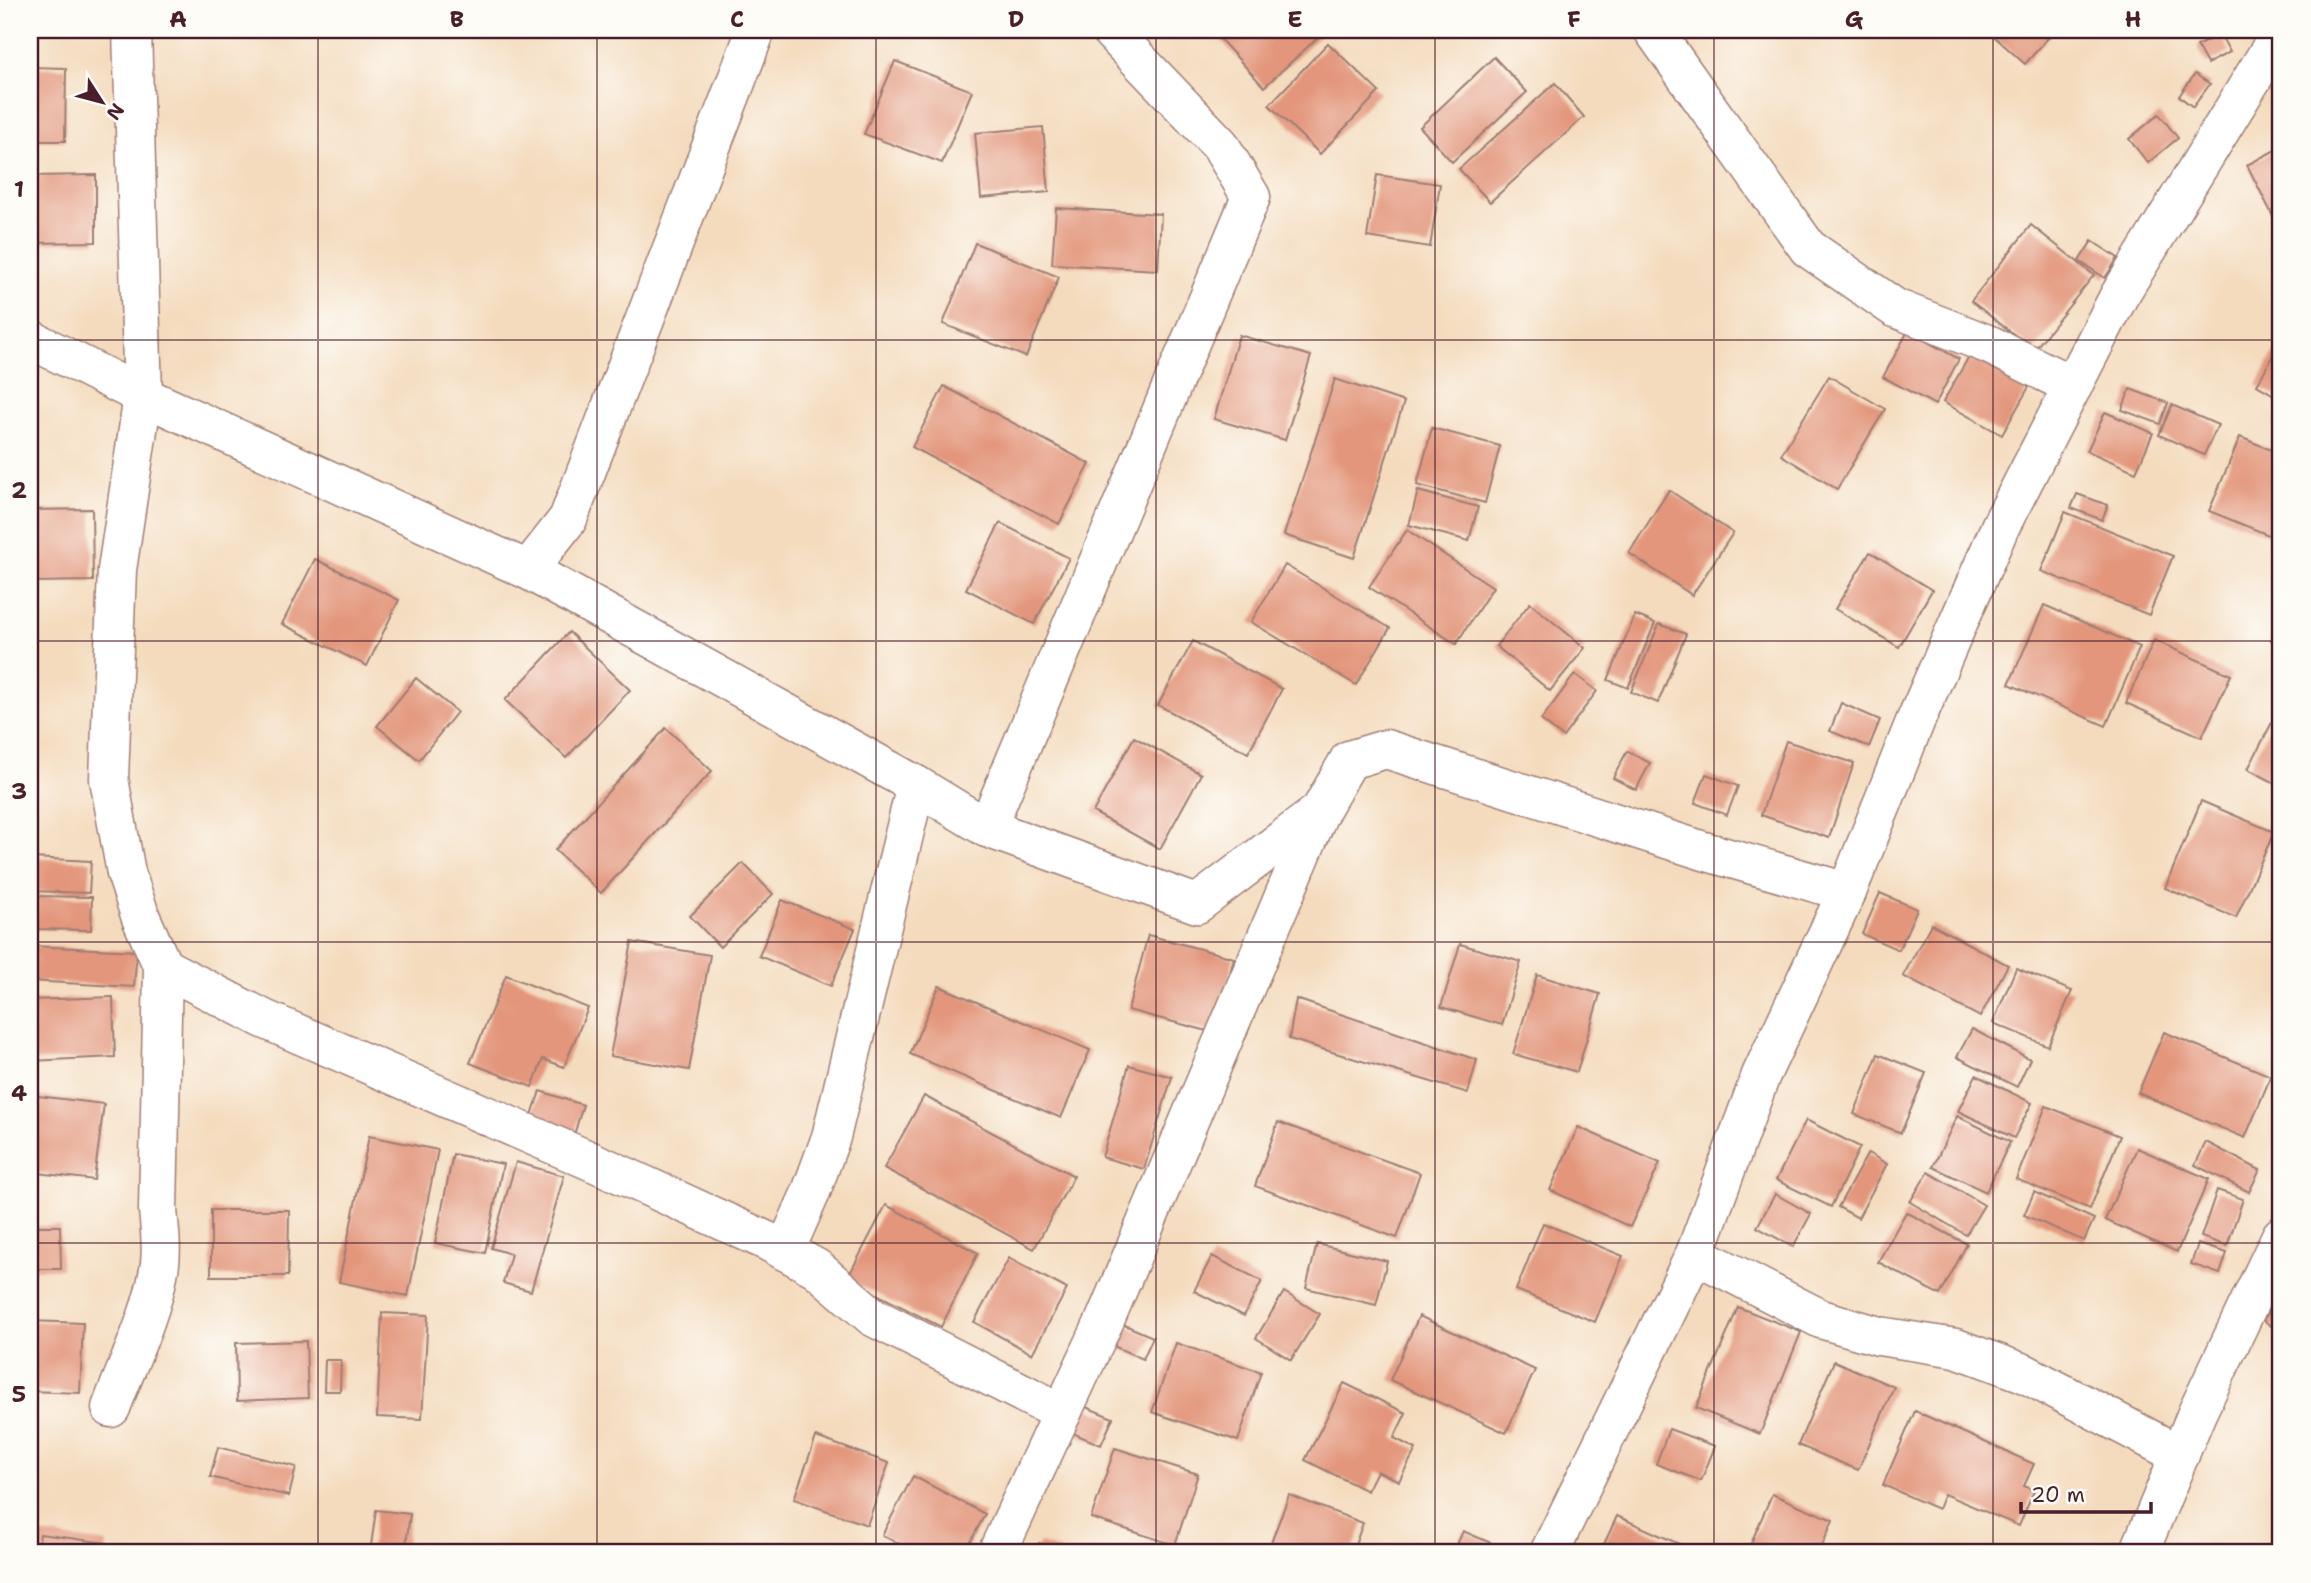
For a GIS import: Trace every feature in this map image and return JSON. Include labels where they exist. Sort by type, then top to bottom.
[{"type":"street","points":[[111,1408],[148,1310],[158,1275],[161,1245],[158,1210],[163,967],[141,918],[126,873],[109,779],[117,570],[143,396],[132,30]]},
{"type":"street","points":[[528,570],[568,519],[756,30]]},
{"type":"street","points":[[988,828],[1251,197],[1220,145],[1110,30]]},
{"type":"street","points":[[1653,30],[1808,248],[1895,308],[1990,345],[2073,386]]},
{"type":"street","points":[[1549,1553],[1695,1254],[1761,1075],[1847,892],[1915,722],[2000,527],[2119,296],[2276,40]]},
{"type":"street","points":[[30,339],[143,396],[528,570],[916,785],[988,828],[1197,904],[1320,811]]},
{"type":"street","points":[[997,1553],[1105,1320],[1320,811],[1349,760],[1386,749],[1704,851],[1847,892]]},
{"type":"street","points":[[785,1251],[831,1137],[916,785]]},
{"type":"street","points":[[163,967],[264,1019],[767,1241],[816,1268],[873,1317],[1062,1413]]},
{"type":"street","points":[[2139,1553],[2197,1413],[2281,1236]]},
{"type":"street","points":[[1695,1254],[1821,1319],[1879,1336],[1956,1348],[2024,1373],[2180,1455]]},
{"type":"building","points":[[1229,30],[1326,30],[1264,87],[1220,39]]},
{"type":"building","points":[[1987,30],[2055,30],[2025,64]]},
{"type":"building","points":[[2220,34],[2230,52],[2207,64],[2197,46]]},
{"type":"building","points":[[1328,43],[1379,92],[1320,154],[1269,105]]},
{"type":"building","points":[[1494,57],[1527,92],[1452,162],[1420,127]]},
{"type":"building","points":[[895,61],[972,91],[942,163],[864,134]]},
{"type":"building","points":[[30,67],[66,68],[65,141],[30,141]]},
{"type":"building","points":[[2195,74],[2210,84],[2193,107],[2179,96]]},
{"type":"building","points":[[1555,83],[1584,117],[1490,202],[1459,169]]},
{"type":"building","points":[[2159,114],[2178,138],[2148,163],[2129,139]]},
{"type":"building","points":[[1043,127],[1049,192],[981,198],[975,133]]},
{"type":"building","points":[[2281,147],[2281,232],[2247,165]]},
{"type":"building","points":[[96,175],[96,242],[30,243],[30,176]]},
{"type":"building","points":[[1377,175],[1440,184],[1430,247],[1367,237]]},
{"type":"building","points":[[1056,208],[1161,214],[1158,270],[1052,264]]},
{"type":"building","points":[[2031,225],[2094,275],[2034,350],[1971,301]]},
{"type":"building","points":[[2092,241],[2118,258],[2105,278],[2079,261]]},
{"type":"building","points":[[975,243],[1059,277],[1026,357],[943,324]]},
{"type":"building","points":[[1908,331],[1959,359],[1935,405],[1883,377]]},
{"type":"building","points":[[1239,335],[1311,356],[1285,440],[1214,419]]},
{"type":"building","points":[[2281,340],[2281,399],[2257,385]]},
{"type":"building","points":[[1971,353],[2030,385],[2002,435],[1943,402]]},
{"type":"building","points":[[1829,376],[1885,409],[1837,489],[1781,455]]},
{"type":"building","points":[[1335,379],[1404,402],[1354,558],[1284,535]]},
{"type":"building","points":[[944,386],[1090,464],[1059,524],[912,447]]},
{"type":"building","points":[[2130,389],[2168,403],[2160,424],[2122,410]]},
{"type":"building","points":[[2172,405],[2218,425],[2204,455],[2159,435]]},
{"type":"building","points":[[2105,412],[2153,433],[2136,472],[2087,451]]},
{"type":"building","points":[[1432,428],[1500,446],[1485,503],[1417,485]]},
{"type":"building","points":[[2240,437],[2281,454],[2281,513],[2271,536],[2209,511]]},
{"type":"building","points":[[1669,490],[1733,533],[1692,595],[1629,553]]},
{"type":"building","points":[[1418,491],[1478,507],[1469,541],[1409,525]]},
{"type":"building","points":[[2077,494],[2108,505],[2102,520],[2071,508]]},
{"type":"building","points":[[92,509],[93,581],[30,582],[30,510]]},
{"type":"building","points":[[2065,512],[2173,556],[2149,615],[2041,571]]},
{"type":"building","points":[[1000,523],[1069,558],[1034,624],[966,589]]},
{"type":"building","points":[[1407,530],[1493,587],[1456,644],[1369,587]]},
{"type":"building","points":[[1870,552],[1932,590],[1899,647],[1835,609]]},
{"type":"building","points":[[315,559],[399,600],[367,666],[282,624]]},
{"type":"building","points":[[1285,565],[1390,628],[1356,685],[1251,622]]},
{"type":"building","points":[[1530,603],[1585,648],[1550,691],[1496,646]]},
{"type":"building","points":[[2044,605],[2140,647],[2106,726],[2009,684]]},
{"type":"building","points":[[1635,615],[1655,623],[1628,688],[1608,680]]},
{"type":"building","points":[[1659,624],[1686,634],[1658,703],[1631,692]]},
{"type":"building","points":[[2281,625],[2281,646],[2271,640]]},
{"type":"building","points":[[569,632],[630,690],[566,758],[505,700]]},
{"type":"building","points":[[2154,640],[2231,675],[2202,737],[2126,703]]},
{"type":"building","points":[[1193,641],[1282,689],[1248,753],[1158,705]]},
{"type":"building","points":[[1575,674],[1597,691],[1563,737],[1541,720]]},
{"type":"building","points":[[416,678],[457,712],[419,760],[377,726]]},
{"type":"building","points":[[1841,703],[1880,720],[1869,747],[1830,731]]},
{"type":"building","points":[[2281,705],[2281,786],[2248,769]]},
{"type":"building","points":[[666,728],[712,771],[601,893],[555,850]]},
{"type":"building","points":[[1134,737],[1201,774],[1160,849],[1093,812]]},
{"type":"building","points":[[1786,741],[1854,763],[1829,838],[1761,815]]},
{"type":"building","points":[[1627,751],[1650,763],[1636,790],[1613,778]]},
{"type":"building","points":[[1706,774],[1738,786],[1727,815],[1695,803]]},
{"type":"building","points":[[2201,801],[2274,832],[2236,918],[2165,888]]},
{"type":"building","points":[[30,858],[91,861],[89,893],[30,891]]},
{"type":"building","points":[[743,863],[773,894],[720,947],[690,916]]},
{"type":"building","points":[[1880,893],[1917,909],[1899,950],[1862,934]]},
{"type":"building","points":[[30,896],[92,897],[91,930],[30,929]]},
{"type":"building","points":[[782,900],[855,929],[831,986],[759,956]]},
{"type":"building","points":[[1931,924],[2008,965],[1980,1017],[1903,976]]},
{"type":"building","points":[[1148,935],[1234,958],[1215,1033],[1128,1010]]},
{"type":"building","points":[[632,942],[710,955],[689,1070],[610,1056]]},
{"type":"building","points":[[1460,944],[1521,962],[1502,1025],[1441,1007]]},
{"type":"building","points":[[30,946],[137,951],[134,987],[30,981]]},
{"type":"building","points":[[2016,968],[2072,991],[2048,1046],[1993,1023]]},
{"type":"building","points":[[506,975],[588,1008],[564,1067],[543,1059],[532,1087],[470,1063]]},
{"type":"building","points":[[1537,975],[1600,994],[1577,1072],[1513,1054]]},
{"type":"building","points":[[939,986],[1090,1050],[1061,1118],[910,1054]]},
{"type":"building","points":[[113,997],[115,1057],[30,1061],[30,1000]]},
{"type":"building","points":[[1296,999],[1477,1060],[1468,1093],[1289,1039]]},
{"type":"building","points":[[1972,1029],[2030,1059],[2017,1087],[1957,1057]]},
{"type":"building","points":[[2164,1032],[2271,1076],[2245,1138],[2138,1093]]},
{"type":"building","points":[[1878,1054],[1926,1073],[1901,1133],[1854,1114]]},
{"type":"building","points":[[1129,1065],[1172,1077],[1144,1169],[1102,1157]]},
{"type":"building","points":[[1976,1075],[2032,1103],[2014,1138],[1958,1111]]},
{"type":"building","points":[[540,1091],[583,1105],[574,1135],[530,1121]]},
{"type":"building","points":[[30,1095],[104,1104],[94,1180],[30,1172]]},
{"type":"building","points":[[924,1096],[1074,1176],[1034,1249],[884,1168]]},
{"type":"building","points":[[2046,1106],[2120,1136],[2090,1209],[2016,1179]]},
{"type":"building","points":[[1957,1116],[2010,1142],[1986,1192],[1933,1167]]},
{"type":"building","points":[[1806,1120],[1860,1147],[1831,1207],[1776,1180]]},
{"type":"building","points":[[1278,1122],[1420,1173],[1397,1238],[1255,1186]]},
{"type":"building","points":[[1578,1127],[1660,1163],[1630,1227],[1550,1190]]},
{"type":"building","points":[[369,1136],[438,1150],[408,1296],[339,1282]]},
{"type":"building","points":[[2206,1142],[2260,1170],[2249,1192],[2195,1165]]},
{"type":"building","points":[[2137,1148],[2209,1179],[2177,1252],[2105,1220]]},
{"type":"building","points":[[1868,1153],[1887,1164],[1858,1218],[1838,1207]]},
{"type":"building","points":[[453,1154],[503,1164],[485,1253],[435,1243]]},
{"type":"building","points":[[516,1162],[564,1176],[531,1291],[503,1283],[511,1254],[491,1248]]},
{"type":"building","points":[[1928,1172],[1984,1205],[1966,1235],[1910,1202]]},
{"type":"building","points":[[2217,1190],[2243,1199],[2227,1246],[2201,1237]]},
{"type":"building","points":[[2034,1192],[2094,1219],[2084,1241],[2024,1215]]},
{"type":"building","points":[[1775,1194],[1811,1214],[1793,1247],[1757,1227]]},
{"type":"building","points":[[886,1205],[978,1253],[941,1327],[847,1279]]},
{"type":"building","points":[[211,1210],[289,1210],[288,1276],[211,1276]]},
{"type":"building","points":[[1906,1212],[1967,1244],[1940,1295],[1878,1262]]},
{"type":"building","points":[[1543,1223],[1623,1256],[1595,1322],[1516,1290]]},
{"type":"building","points":[[30,1226],[60,1226],[61,1269],[30,1269]]},
{"type":"building","points":[[1317,1244],[1387,1261],[1376,1305],[1306,1288]]},
{"type":"building","points":[[2198,1244],[2227,1253],[2220,1274],[2191,1264]]},
{"type":"building","points":[[1212,1256],[1262,1281],[1244,1316],[1194,1291]]},
{"type":"building","points":[[1009,1258],[1067,1289],[1032,1354],[974,1322]]},
{"type":"building","points":[[1284,1292],[1320,1314],[1291,1360],[1256,1338]]},
{"type":"building","points":[[2274,1305],[2281,1310],[2281,1333],[2263,1320]]},
{"type":"building","points":[[1738,1307],[1801,1332],[1760,1434],[1696,1408]]},
{"type":"building","points":[[382,1313],[428,1315],[422,1419],[377,1417]]},
{"type":"building","points":[[1419,1316],[1535,1370],[1506,1433],[1390,1380]]},
{"type":"building","points":[[30,1321],[83,1323],[80,1393],[30,1391]]},
{"type":"building","points":[[1120,1323],[1153,1337],[1143,1359],[1111,1345]]},
{"type":"building","points":[[306,1341],[308,1398],[237,1401],[236,1343]]},
{"type":"building","points":[[1176,1343],[1261,1372],[1238,1441],[1152,1412]]},
{"type":"building","points":[[325,1360],[341,1360],[340,1391],[324,1391]]},
{"type":"building","points":[[1834,1361],[1894,1387],[1858,1470],[1798,1445]]},
{"type":"building","points":[[1344,1383],[1406,1413],[1394,1438],[1416,1449],[1399,1481],[1377,1471],[1367,1491],[1305,1460]]},
{"type":"building","points":[[1081,1405],[1113,1418],[1101,1445],[1070,1432]]},
{"type":"building","points":[[1915,1411],[2034,1464],[2024,1486],[2034,1491],[2019,1526],[1944,1494],[1938,1509],[1883,1485]]},
{"type":"building","points":[[1669,1429],[1715,1446],[1701,1481],[1656,1464]]},
{"type":"building","points":[[816,1437],[889,1463],[867,1525],[794,1499]]},
{"type":"building","points":[[218,1447],[296,1467],[289,1496],[210,1477]]},
{"type":"building","points":[[1115,1448],[1198,1474],[1175,1545],[1091,1518]]},
{"type":"building","points":[[913,1476],[985,1514],[965,1553],[916,1553],[882,1535]]},
{"type":"building","points":[[1772,1494],[1833,1520],[1819,1553],[1762,1553],[1749,1548]]},
{"type":"building","points":[[1289,1495],[1363,1523],[1352,1553],[1267,1553]]},
{"type":"building","points":[[376,1510],[410,1514],[405,1553],[370,1553]]},
{"type":"building","points":[[1617,1516],[1699,1553],[1600,1553]]},
{"type":"building","points":[[1463,1531],[1498,1546],[1495,1553],[1453,1553]]},
{"type":"building","points":[[40,1534],[107,1543],[106,1553],[37,1553]]},
{"type":"building","points":[[1039,1543],[1066,1553],[1036,1553]]}]
